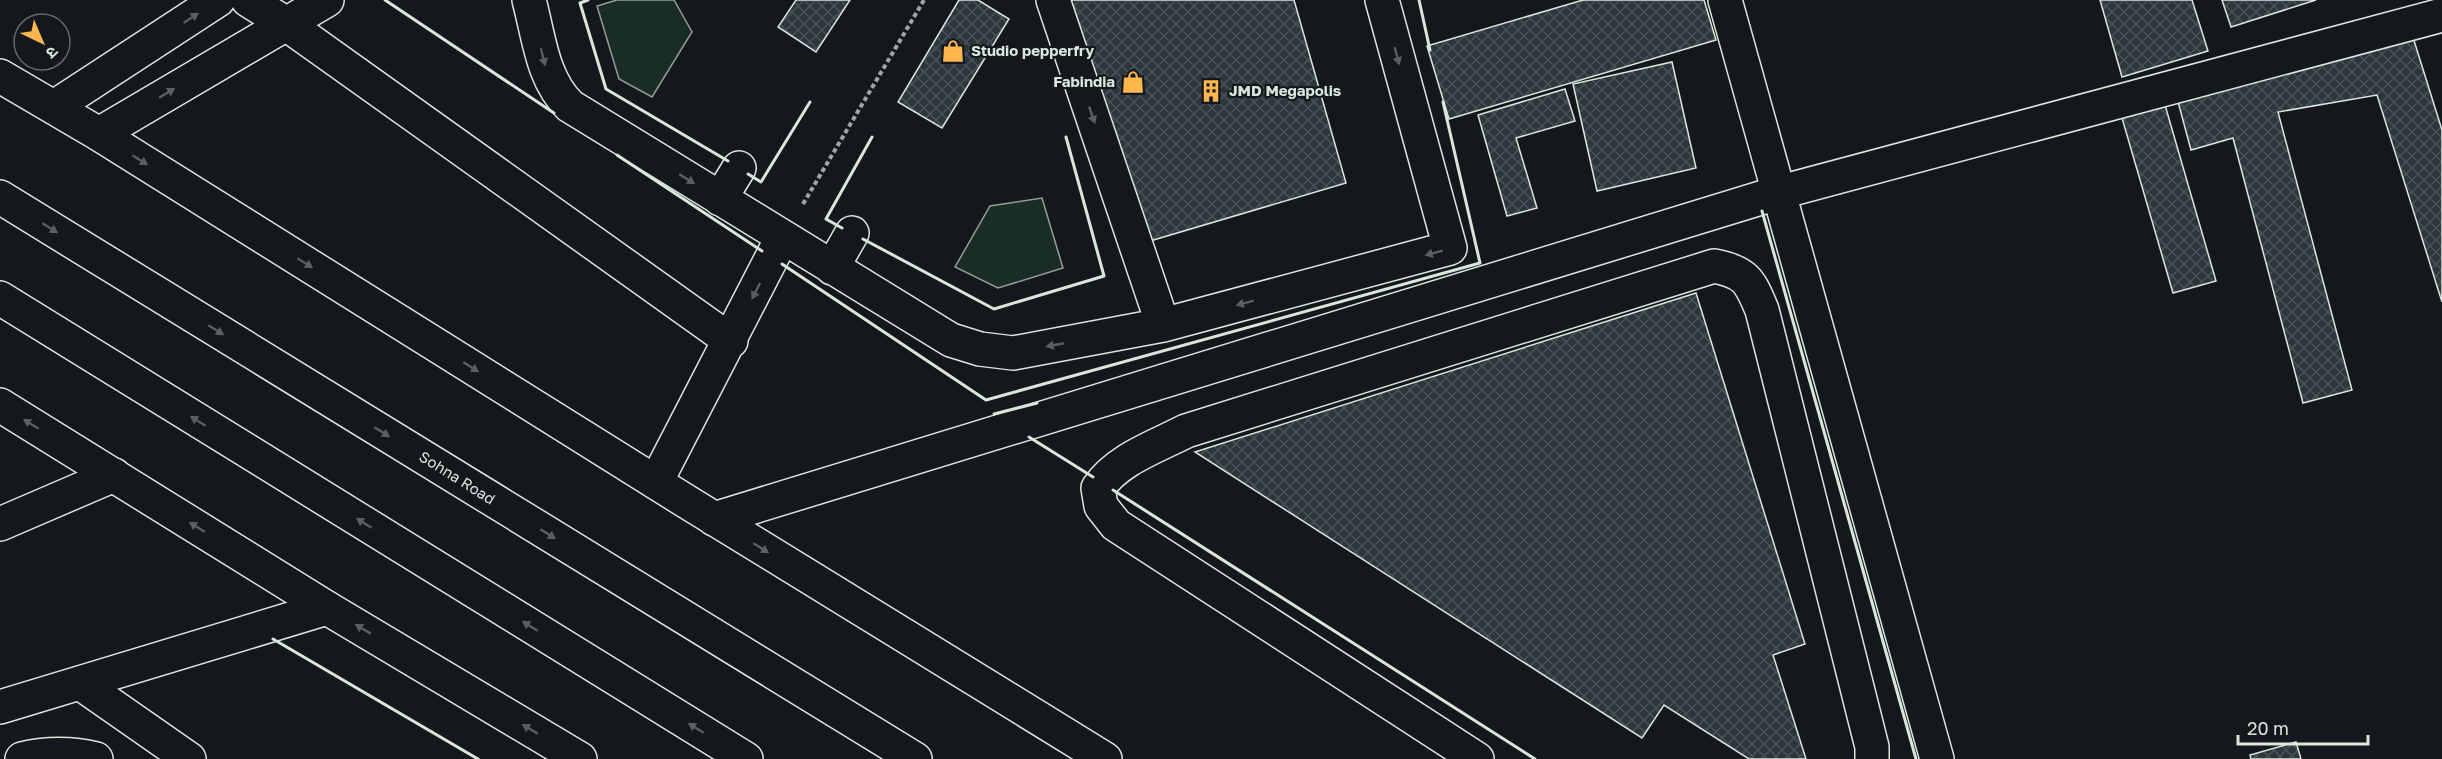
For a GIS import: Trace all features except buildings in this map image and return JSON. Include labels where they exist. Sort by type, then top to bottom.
[{"type":"main road","points":[[54,107],[218,0]]},
{"type":"main road","points":[[248,0],[285,23],[731,340]]},
{"type":"main road","points":[[99,134],[327,0]]},
{"type":"main road","points":[[530,0],[549,80],[570,106],[951,340],[980,349],[1013,353],[1163,325],[1450,248],[1382,0]]},
{"type":"main road","points":[[1053,0],[1163,325]]},
{"type":"main road","points":[[1725,0],[1777,194],[1937,759]]},
{"type":"main road","points":[[714,519],[1777,194],[2442,15]]},
{"type":"main road","points":[[0,76],[99,134],[714,519],[1105,759]]},
{"type":"main road","points":[[720,199],[739,168]]},
{"type":"main road","name":"Sohna Road","points":[[0,197],[915,759]]},
{"type":"main road","points":[[832,268],[852,233]]},
{"type":"main road","points":[[656,482],[782,238]]},
{"type":"main road","points":[[1466,756],[1116,525],[1101,506],[1098,488],[1109,473],[1186,431],[1714,266],[1735,270],[1753,287],[1762,310],[1872,747],[1872,759]]},
{"type":"main road","points":[[0,298],[746,759]]},
{"type":"main road","points":[[0,405],[327,608],[580,759]]},
{"type":"main road","points":[[0,524],[114,476]]},
{"type":"main road","points":[[0,707],[327,608]]},
{"type":"main road","points":[[80,683],[189,759]]},
{"type":"main road","points":[[22,759],[37,755],[81,755],[96,759]]},
{"type":"path","points":[[782,238],[924,0]]},
{"type":"green space","points":[[617,0],[674,0],[692,32],[652,97],[619,79],[597,6]]},
{"type":"green space","points":[[1042,198],[1063,268],[998,288],[955,267],[990,206]]},
{"type":"wall","points":[[385,0],[554,113]]},
{"type":"wall","points":[[588,0],[580,3],[606,89],[728,161]]},
{"type":"wall","points":[[1419,0],[1430,50]]},
{"type":"wall","points":[[748,174],[761,182],[810,102]]},
{"type":"wall","points":[[782,264],[986,400],[1480,263],[1443,102]]},
{"type":"wall","points":[[842,228],[826,219],[872,137]]},
{"type":"wall","points":[[863,239],[994,309],[1104,276],[1066,137]]},
{"type":"wall","points":[[617,155],[762,251]]},
{"type":"wall","points":[[1762,211],[1916,759]]},
{"type":"wall","points":[[994,414],[1037,403]]},
{"type":"wall","points":[[1029,437],[1093,477]]},
{"type":"wall","points":[[1113,490],[1535,759]]},
{"type":"wall","points":[[273,639],[478,759]]},
{"type":"place","name":"Studio pepperfry","points":[[953,51]]},
{"type":"place","name":"Fabindia","points":[[1133,82]]},
{"type":"place","name":"JMD Megapolis","points":[[1211,91]]}]
